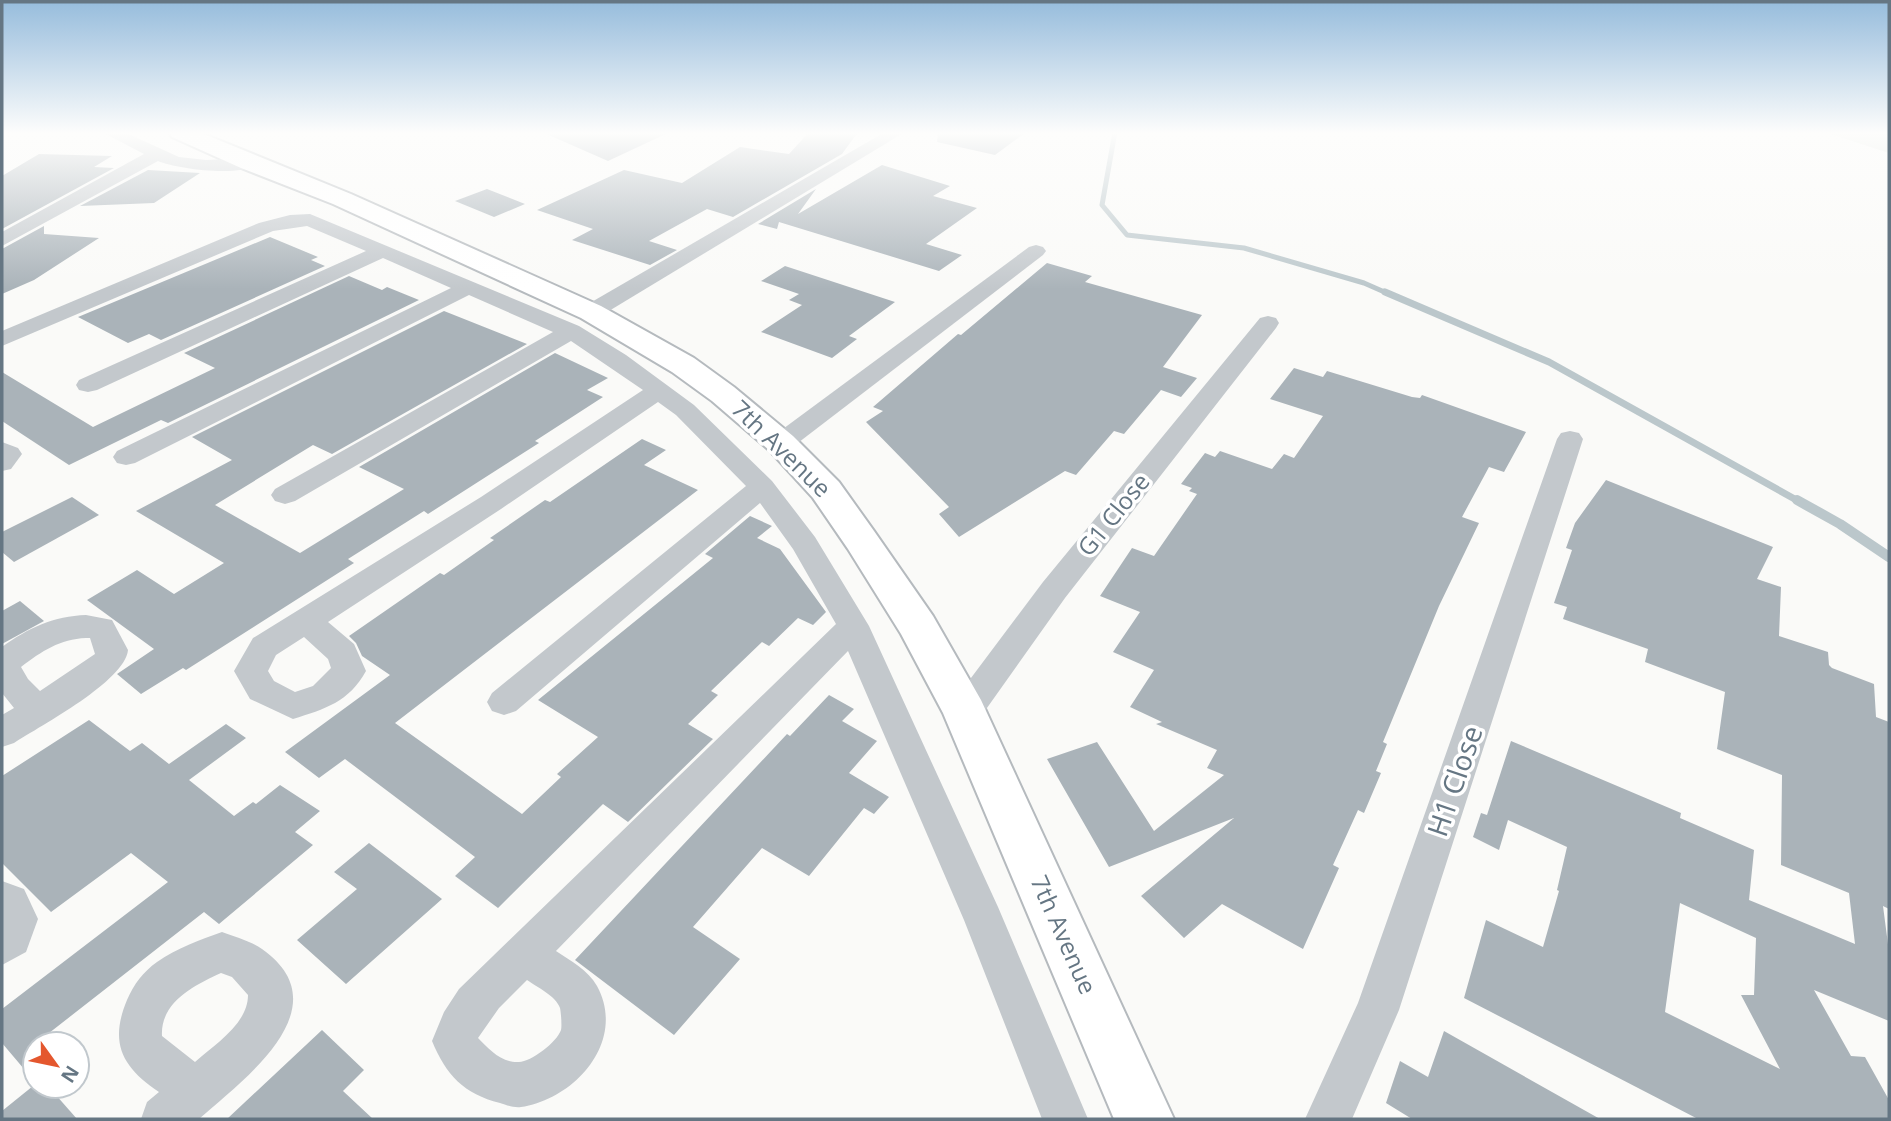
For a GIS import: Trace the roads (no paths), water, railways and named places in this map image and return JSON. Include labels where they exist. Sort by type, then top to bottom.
[{"type":"main road","name":"7th Avenue","points":[[305,184],[342,198],[581,321],[682,365],[723,394],[781,443],[827,490],[918,627],[965,712],[1144,1119]]},
{"type":"street","points":[[2,240],[98,184]]},
{"type":"street","points":[[285,495],[810,184]]},
{"type":"street","points":[[2,321],[134,264],[276,211],[342,198]]},
{"type":"street","points":[[2,340],[266,227],[290,220],[310,220],[467,288],[581,321],[685,410],[762,487],[805,544],[853,626],[984,920],[1065,1119]]},
{"type":"street","points":[[88,385],[382,251]]},
{"type":"street","points":[[781,443],[1036,251]]},
{"type":"street","points":[[126,457],[467,288]]},
{"type":"street","name":"G1 Close","points":[[965,712],[1054,590],[1268,323]]},
{"type":"street","points":[[306,621],[491,503],[659,390]]},
{"type":"street","name":"H1 Close","points":[[1328,1119],[1377,1010],[1570,439]]},
{"type":"street","points":[[2,450],[9,454],[2,463]]},
{"type":"street","points":[[504,702],[762,487]]},
{"type":"street","points":[[525,954],[853,626]]},
{"type":"street","points":[[2,733],[37,710]]},
{"type":"street","points":[[2,899],[10,902],[18,919],[11,938],[2,945]]},
{"type":"waterway","points":[[1106,184],[1102,205],[1127,235],[1244,248],[1364,283],[1389,294]]},
{"type":"waterway","points":[[1385,292],[1549,362],[1800,502]]},
{"type":"waterway","points":[[1797,500],[1840,524],[1889,557]]}]
